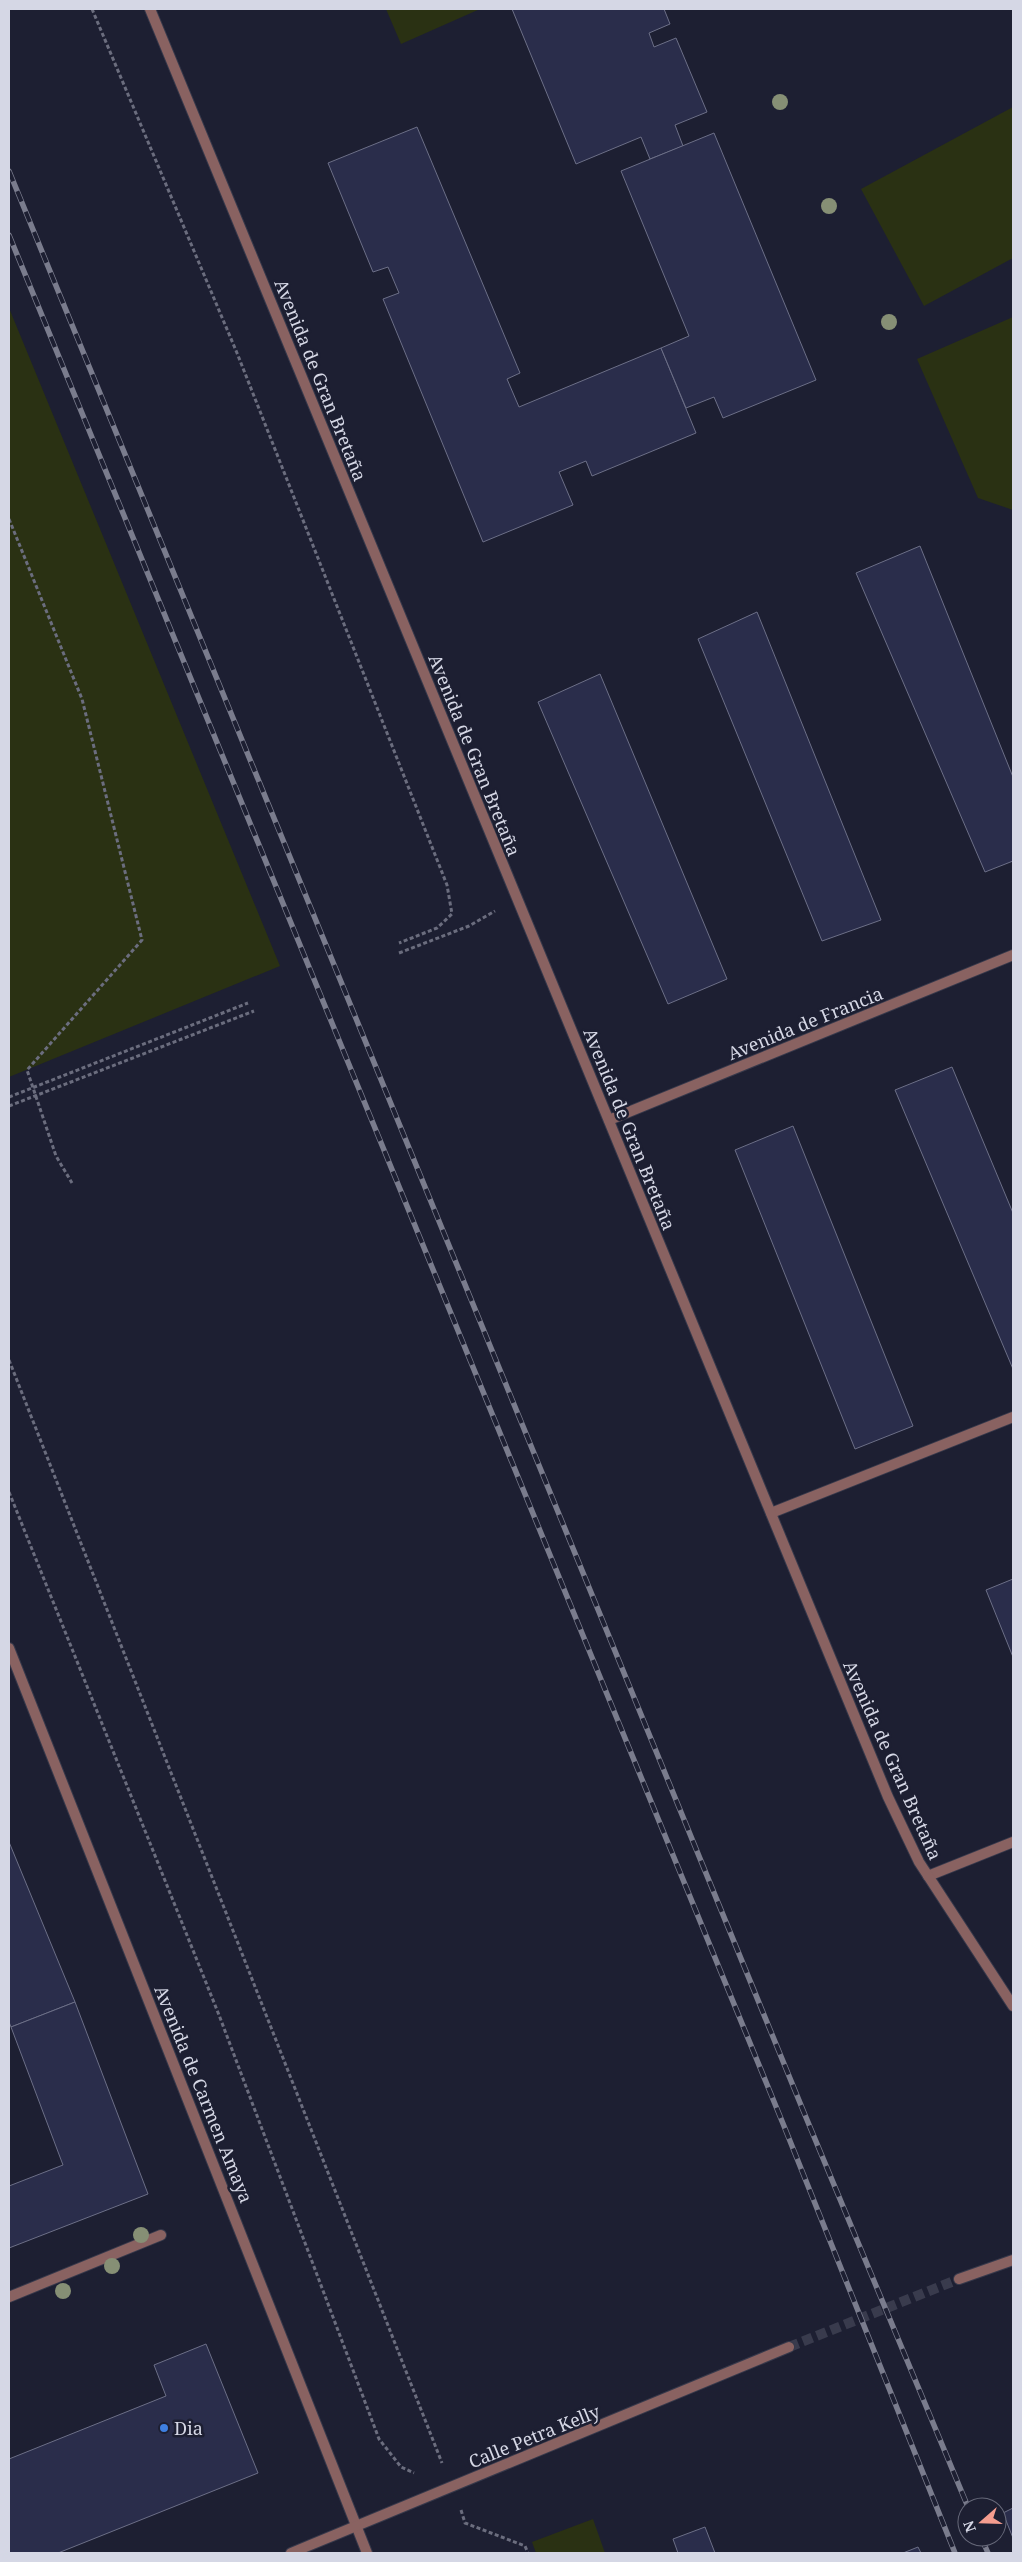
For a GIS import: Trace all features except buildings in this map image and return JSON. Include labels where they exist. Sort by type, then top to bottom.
[{"type":"street","name":"Avenida de Gran Bretaña","points":[[150,9],[888,1798],[928,1876],[1013,2006]]},
{"type":"street","name":"Avenida de Francia","points":[[609,1120],[1013,954]]},
{"type":"street","points":[[771,1513],[1013,1417]]},
{"type":"street","name":"Avenida de Carmen Amaya","points":[[9,1648],[367,2553]]},
{"type":"street","points":[[928,1876],[1013,1842]]},
{"type":"street","points":[[9,2297],[161,2235]]},
{"type":"street","points":[[959,2279],[1013,2260]]},
{"type":"street","name":"Calle Petra Kelly","points":[[291,2553],[789,2347]]},
{"type":"path","points":[[92,9],[237,353],[447,885],[452,914],[437,928],[399,943]]},
{"type":"path","points":[[9,519],[82,699],[142,940],[27,1070],[56,1156],[72,1183]]},
{"type":"path","points":[[400,953],[470,926],[518,901]]},
{"type":"path","points":[[9,1097],[248,1003]]},
{"type":"path","points":[[9,1106],[254,1011]]},
{"type":"path","points":[[9,1360],[465,2523],[525,2546],[528,2553]]},
{"type":"path","points":[[9,1492],[220,2015],[379,2439],[401,2468],[452,2487]]},
{"type":"green space","points":[[386,9],[480,9],[401,44]]},
{"type":"green space","points":[[1013,107],[1013,258],[924,306],[861,189]]},
{"type":"green space","points":[[9,308],[280,966],[9,1077]]},
{"type":"green space","points":[[1013,317],[1013,510],[978,498],[917,359]]},
{"type":"green space","points":[[593,2519],[605,2553],[536,2553],[532,2542]]},
{"type":"tunnel","points":[[789,2347],[959,2279]]},
{"type":"railway","points":[[9,171],[805,2115],[964,2497]]},
{"type":"railway","points":[[9,235],[784,2126],[955,2553]]},
{"type":"railway","points":[[985,2547],[988,2553]]},
{"type":"place","name":"Dia","points":[[164,2428]]}]
